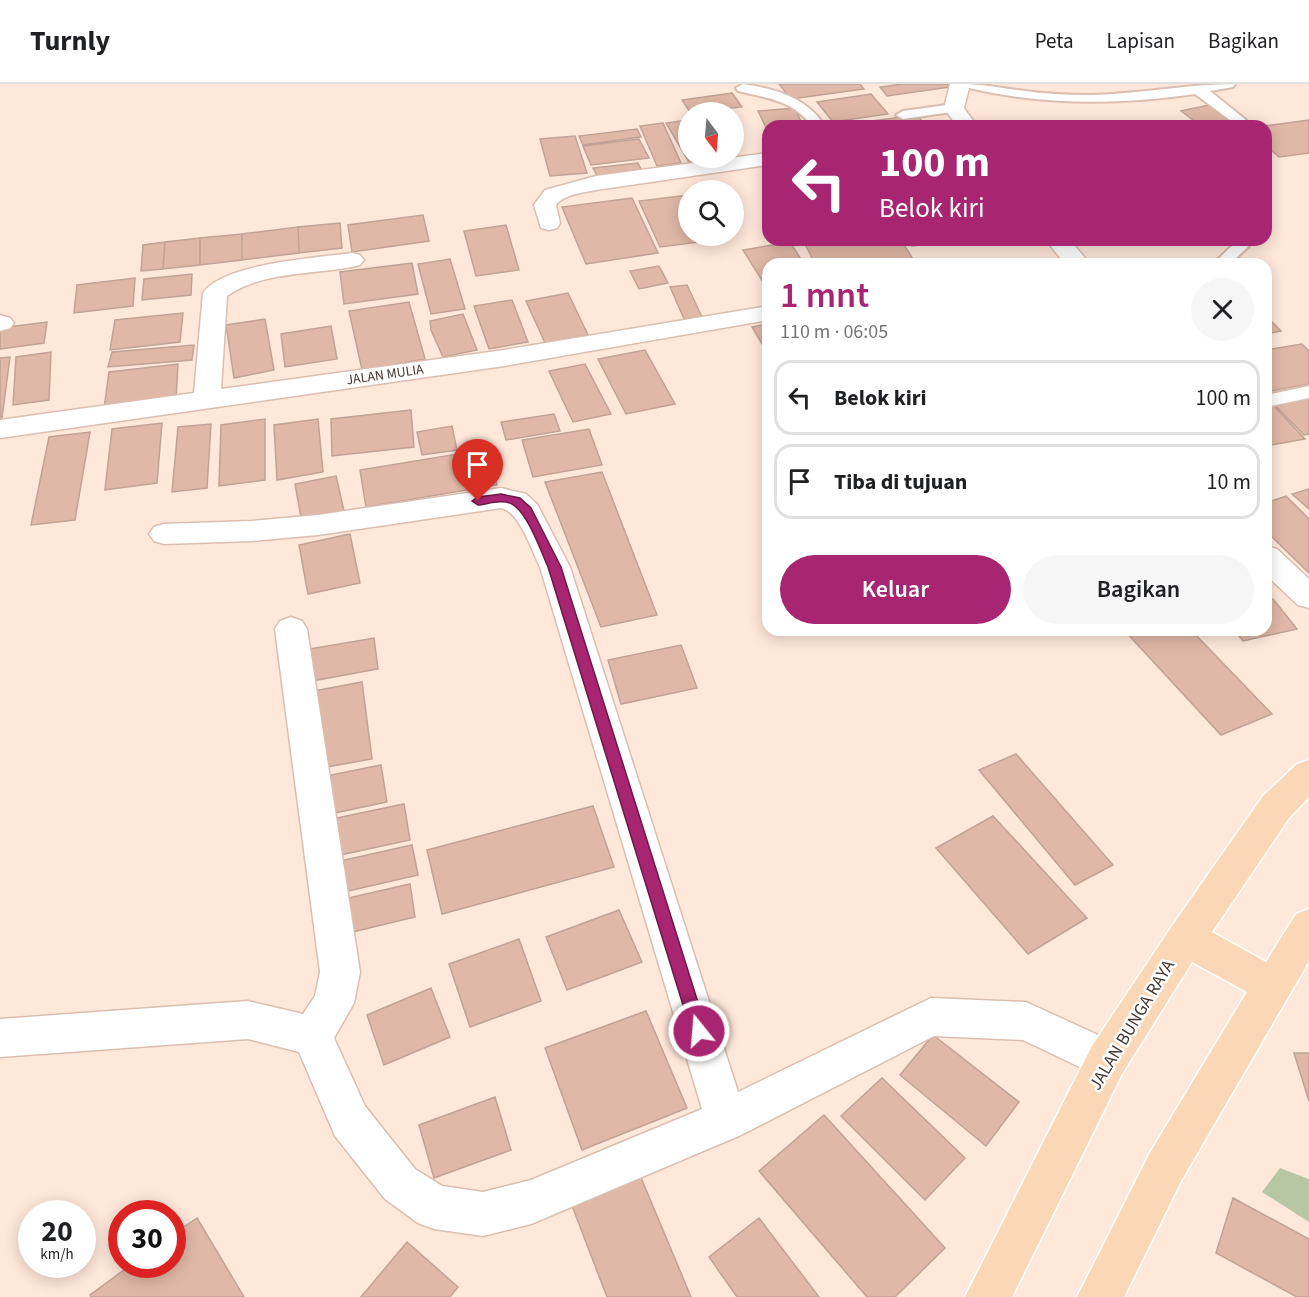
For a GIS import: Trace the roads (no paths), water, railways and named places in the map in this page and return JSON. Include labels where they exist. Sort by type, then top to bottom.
[{"type":"main road","name":"JALAN BUNGA RAYA","points":[[988,1297],[1107,1060],[1186,938],[1276,807],[1309,774]]},
{"type":"main road","points":[[1100,1297],[1166,1166],[1309,926]]},
{"type":"main road","points":[[1186,938],[1273,986]]},
{"type":"street","points":[[960,84],[954,108],[963,120]]},
{"type":"street","points":[[549,223],[545,205],[553,195],[565,190],[596,183],[762,160]]},
{"type":"street","points":[[207,401],[215,292],[225,284],[255,275],[352,260]]},
{"type":"street","name":"JALAN MULIA","points":[[0,429],[504,358],[762,314]]},
{"type":"street","points":[[164,534],[251,531],[318,525],[501,498],[516,501],[527,511],[555,567],[726,1120]]},
{"type":"street","points":[[1272,563],[1309,597]]},
{"type":"street","points":[[291,628],[340,972],[334,1003],[312,1036]]},
{"type":"street","points":[[312,1036],[350,1120],[400,1184],[434,1207],[483,1214],[531,1202],[726,1120],[931,1017],[1026,1021],[1107,1060]]},
{"type":"street","points":[[0,1038],[248,1020],[312,1036]]},
{"type":"lane","points":[[970,84],[1017,94],[1079,98],[1198,90],[1228,84]]},
{"type":"lane","points":[[743,88],[767,92],[802,107],[815,120]]},
{"type":"lane","points":[[1198,90],[1239,120]]},
{"type":"lane","points":[[903,115],[954,108]]},
{"type":"lane","points":[[1228,258],[1240,246]]},
{"type":"lane","points":[[1272,399],[1309,392]]}]
